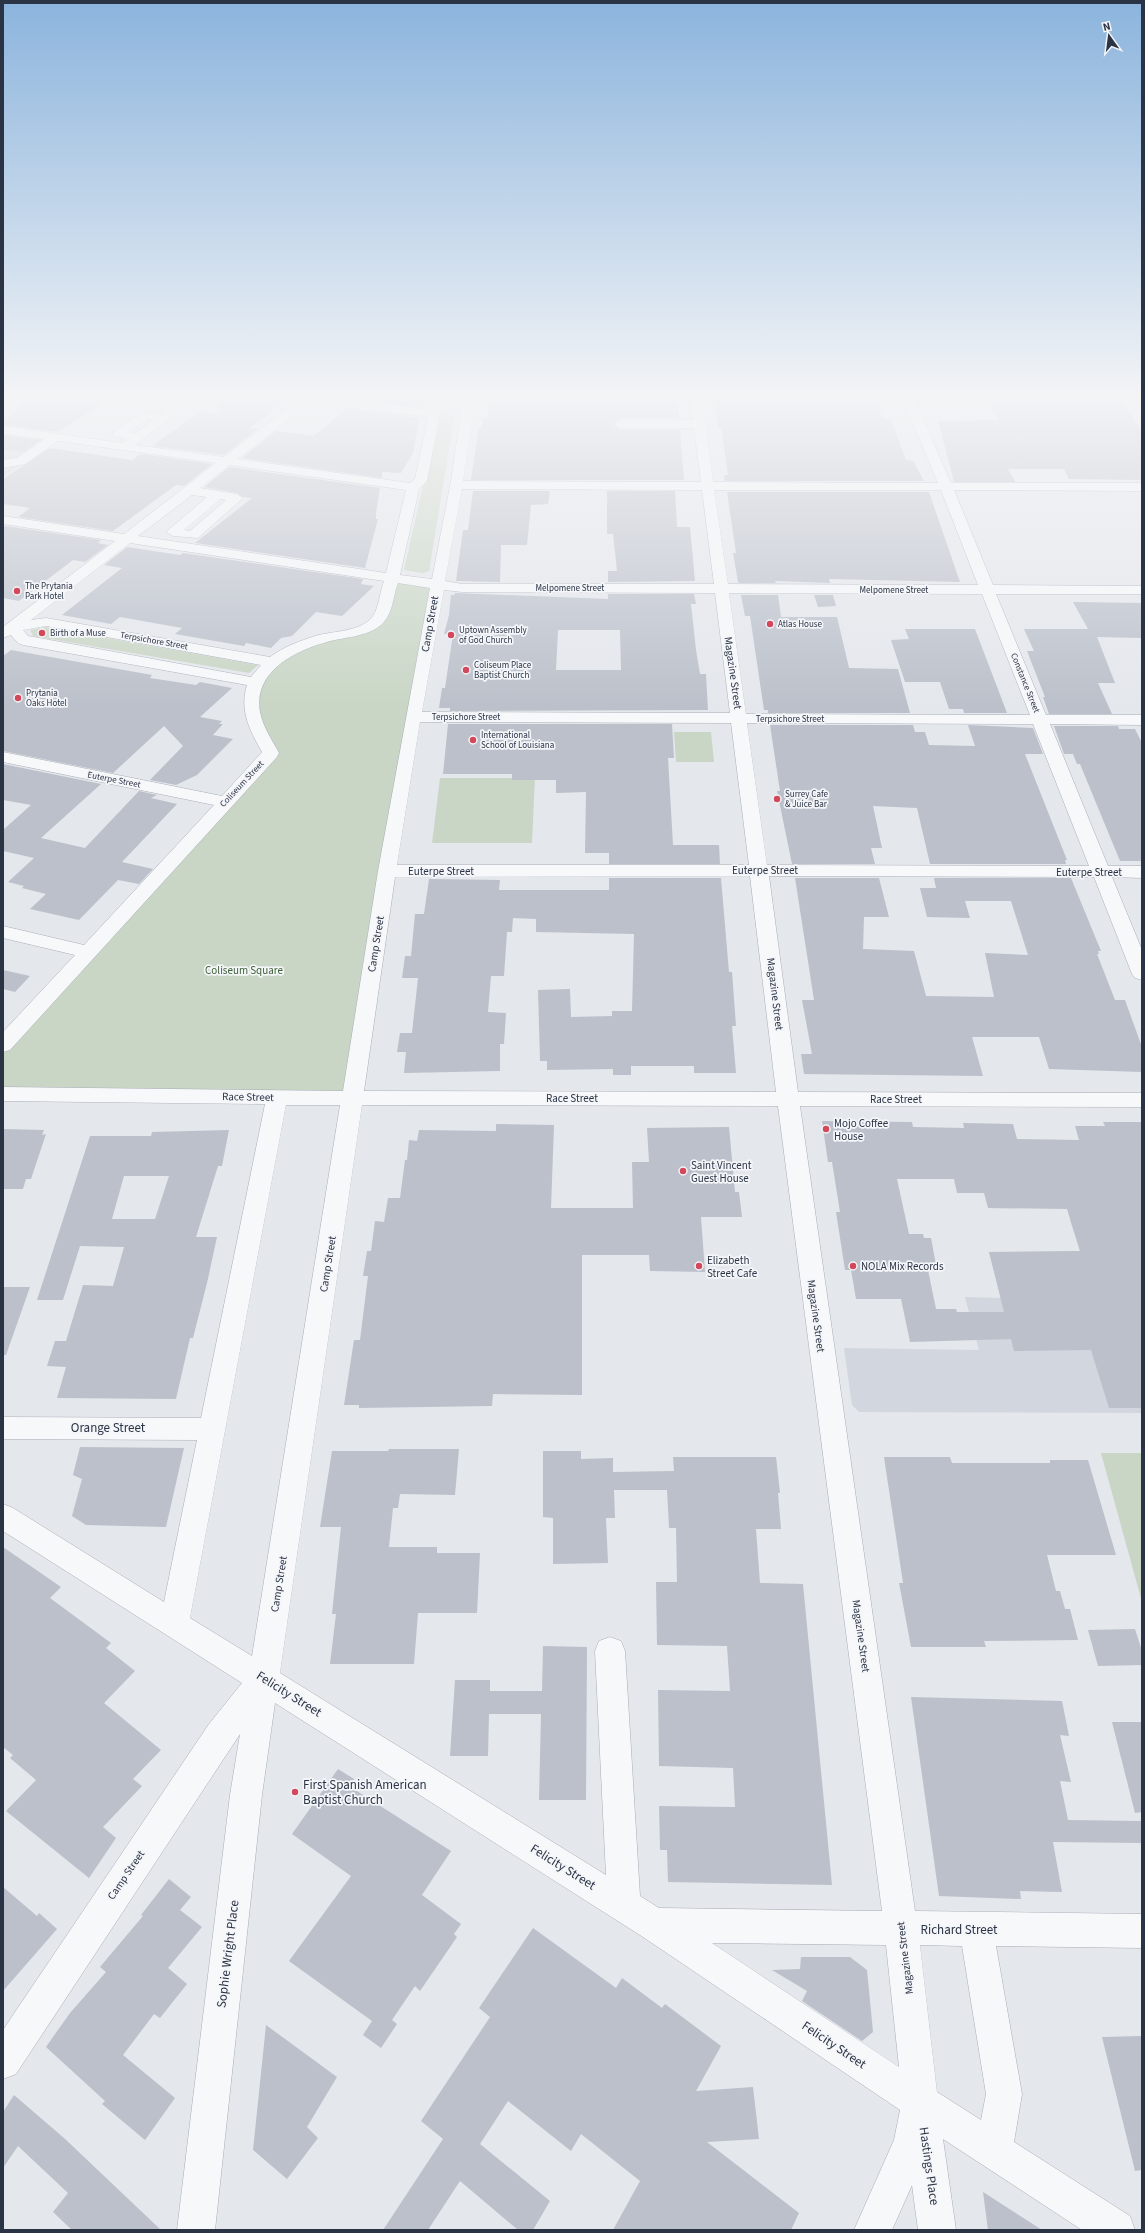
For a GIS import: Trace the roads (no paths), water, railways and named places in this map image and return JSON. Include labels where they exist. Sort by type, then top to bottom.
[{"type":"street","points":[[179,497],[6,629],[23,640],[255,682]]},
{"type":"street","name":"Coliseum Street","points":[[3,1045],[225,802],[271,754],[258,734],[250,700],[255,682],[272,662],[321,640],[374,623],[380,617],[394,575],[411,497]]},
{"type":"street","name":"Camp Street","points":[[3,2061],[220,1735],[265,1679],[387,871],[413,717],[454,497]]},
{"type":"street","name":"Magazine Street","points":[[709,497],[789,1098],[810,1271],[901,1930],[920,2102],[912,2142],[873,2230]]},
{"type":"street","name":"Constance Street","points":[[950,497],[1142,974]]},
{"type":"street","name":"Melpomene Street","points":[[3,513],[129,536]]},
{"type":"street","name":"Melpomene Street","points":[[3,520],[129,536],[438,581],[462,588],[1142,590]]},
{"type":"street","name":"Terpsichore Street","points":[[6,629],[46,622],[272,662]]},
{"type":"street","name":"Terpsichore Street","points":[[413,717],[1142,720]]},
{"type":"street","name":"Euterpe Street","points":[[3,757],[225,802]]},
{"type":"street","name":"Euterpe Street","points":[[387,871],[759,870],[1142,872]]},
{"type":"street","points":[[3,932],[88,952]]},
{"type":"street","name":"Race Street","points":[[3,1094],[353,1098],[1142,1100]]},
{"type":"street","points":[[175,1622],[214,1429],[276,1097]]},
{"type":"street","name":"Orange Street","points":[[3,1428],[214,1429]]},
{"type":"street","name":"Felicity Street","points":[[3,1516],[175,1622],[655,1925],[994,2151],[1116,2230]]},
{"type":"street","points":[[610,1651],[624,1906]]},
{"type":"street","name":"Sophie Wright Place","points":[[196,2230],[246,1795],[265,1679]]},
{"type":"street","name":"Richard Street","points":[[655,1925],[901,1930],[1142,1931]]},
{"type":"street","points":[[976,1930],[1004,2094],[994,2151]]},
{"type":"street","name":"Hastings Place","points":[[920,2102],[938,2230]]},
{"type":"place","name":"The Prytania Park Hotel","points":[[17,591]]},
{"type":"place","name":"Atlas House","points":[[770,624]]},
{"type":"place","name":"Birth of a Muse","points":[[42,633]]},
{"type":"place","name":"Uptown Assembly of God Church","points":[[451,635]]},
{"type":"place","name":"Coliseum Place Baptist Church","points":[[466,670]]},
{"type":"place","name":"Prytania Oaks Hotel","points":[[18,698]]},
{"type":"place","name":"International School of Louisiana","points":[[473,740]]},
{"type":"place","name":"Surrey Cafe & Juice Bar","points":[[777,799]]},
{"type":"place","name":"Mojo Coffee House","points":[[826,1129]]},
{"type":"place","name":"Saint Vincent Guest House","points":[[683,1171]]},
{"type":"place","name":"Elizabeth Street Cafe","points":[[699,1266]]},
{"type":"place","name":"NOLA Mix Records","points":[[853,1266]]},
{"type":"place","name":"First Spanish American Baptist Church","points":[[295,1792]]},
{"type":"park label","name":"Coliseum Square","points":[[244,970]]}]
